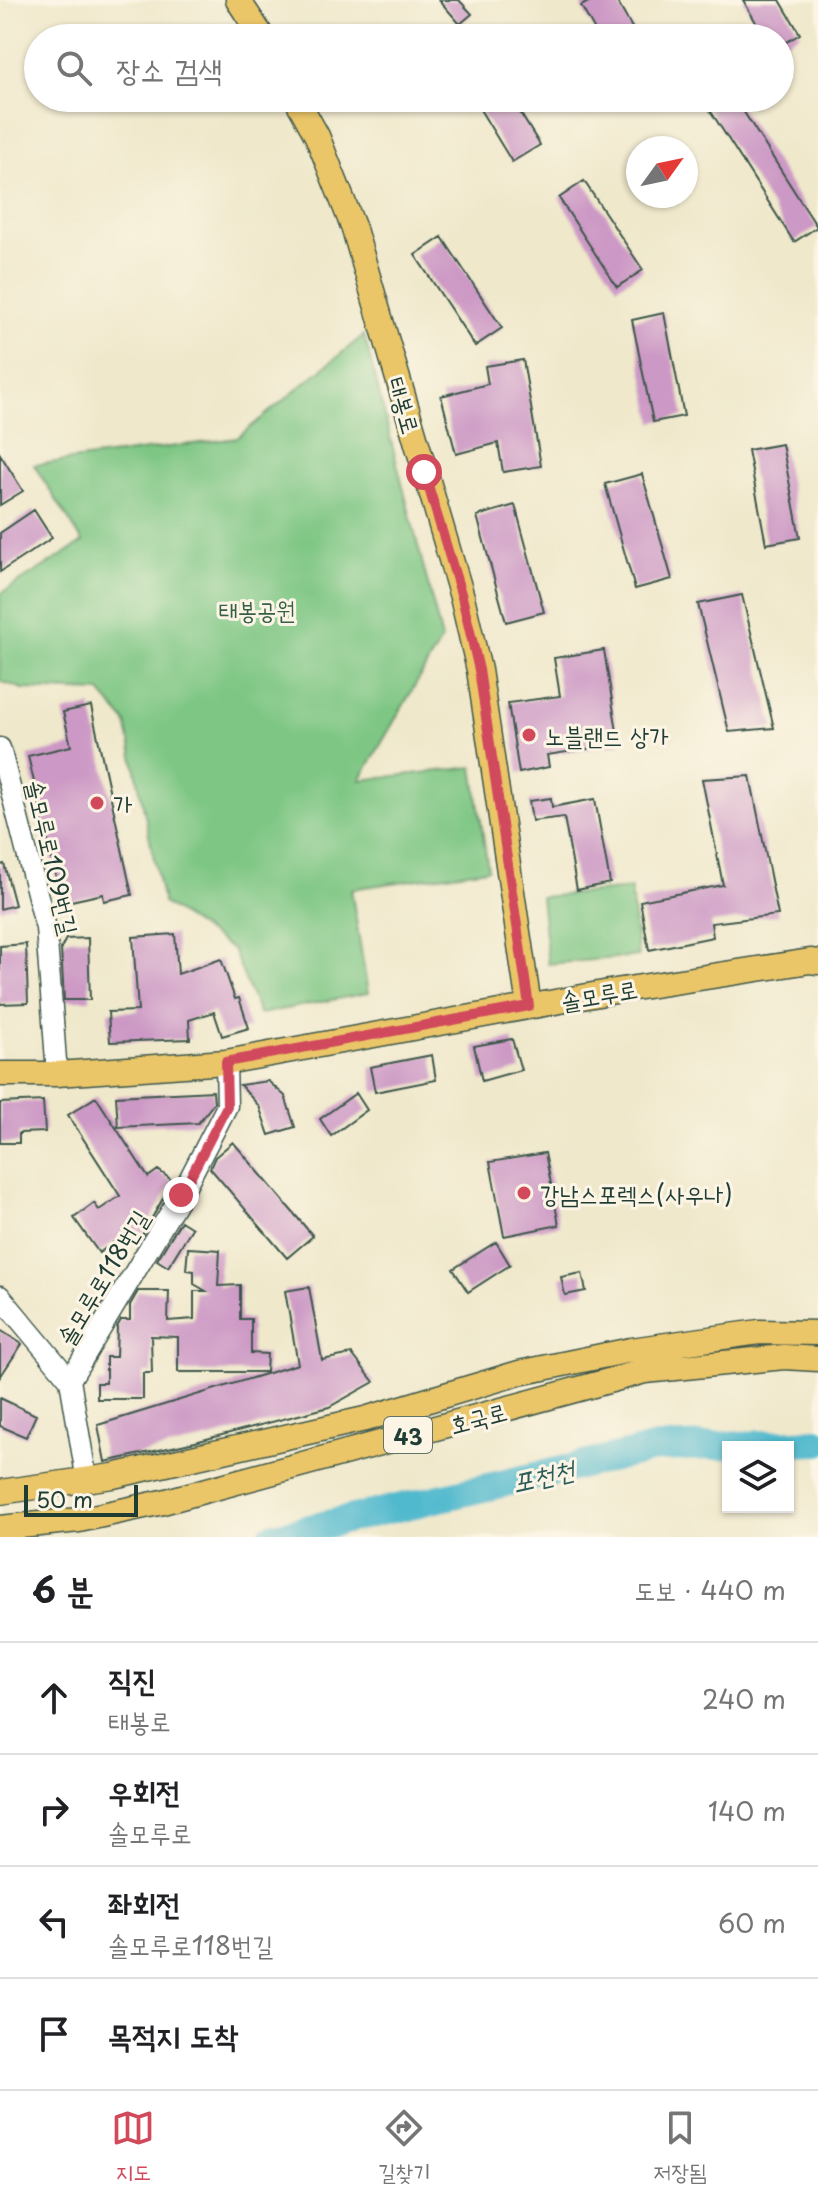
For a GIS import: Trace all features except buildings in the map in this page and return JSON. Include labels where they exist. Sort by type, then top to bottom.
[{"type":"main road","points":[[238,0],[254,24]]},
{"type":"main road","name":"태봉로","points":[[304,112],[317,136],[354,229],[462,597],[479,670],[529,1006]]},
{"type":"main road","name":"솔모루로","points":[[0,1074],[57,1074],[226,1062],[529,1006],[818,962]]},
{"type":"main road","name":"호국로","points":[[0,1492],[87,1481],[365,1419],[519,1373],[631,1350],[759,1332],[818,1333]]},
{"type":"main road","name":"호국로","points":[[0,1528],[79,1520],[163,1502],[645,1371],[784,1357],[818,1359]]},
{"type":"street","name":"솔모루로109번길","points":[[0,748],[46,928],[57,1074]]},
{"type":"street","name":"솔모루로118번길","points":[[87,1481],[70,1380],[181,1195],[227,1106],[226,1062]]},
{"type":"street","points":[[0,1296],[70,1380]]},
{"type":"green space","name":"태봉공원","points":[[364,335],[442,639],[360,780],[473,767],[488,869],[351,889],[368,993],[259,1014],[233,950],[163,903],[126,722],[100,692],[23,689],[0,681],[0,594],[83,542],[34,465],[237,438]]},
{"type":"green space","points":[[631,889],[638,956],[548,964],[541,897]]},
{"type":"waterway","name":"포천천","points":[[271,1537],[657,1448],[818,1442]]},
{"type":"place","name":"노블랜드 상가","points":[[529,735]]},
{"type":"place","name":"가","points":[[97,803]]},
{"type":"place","name":"강남스포렉스(사우나)","points":[[524,1193]]},
{"type":"route","points":[[181,1195],[227,1106],[226,1062],[529,1006],[479,670],[462,597],[424,472]]}]
